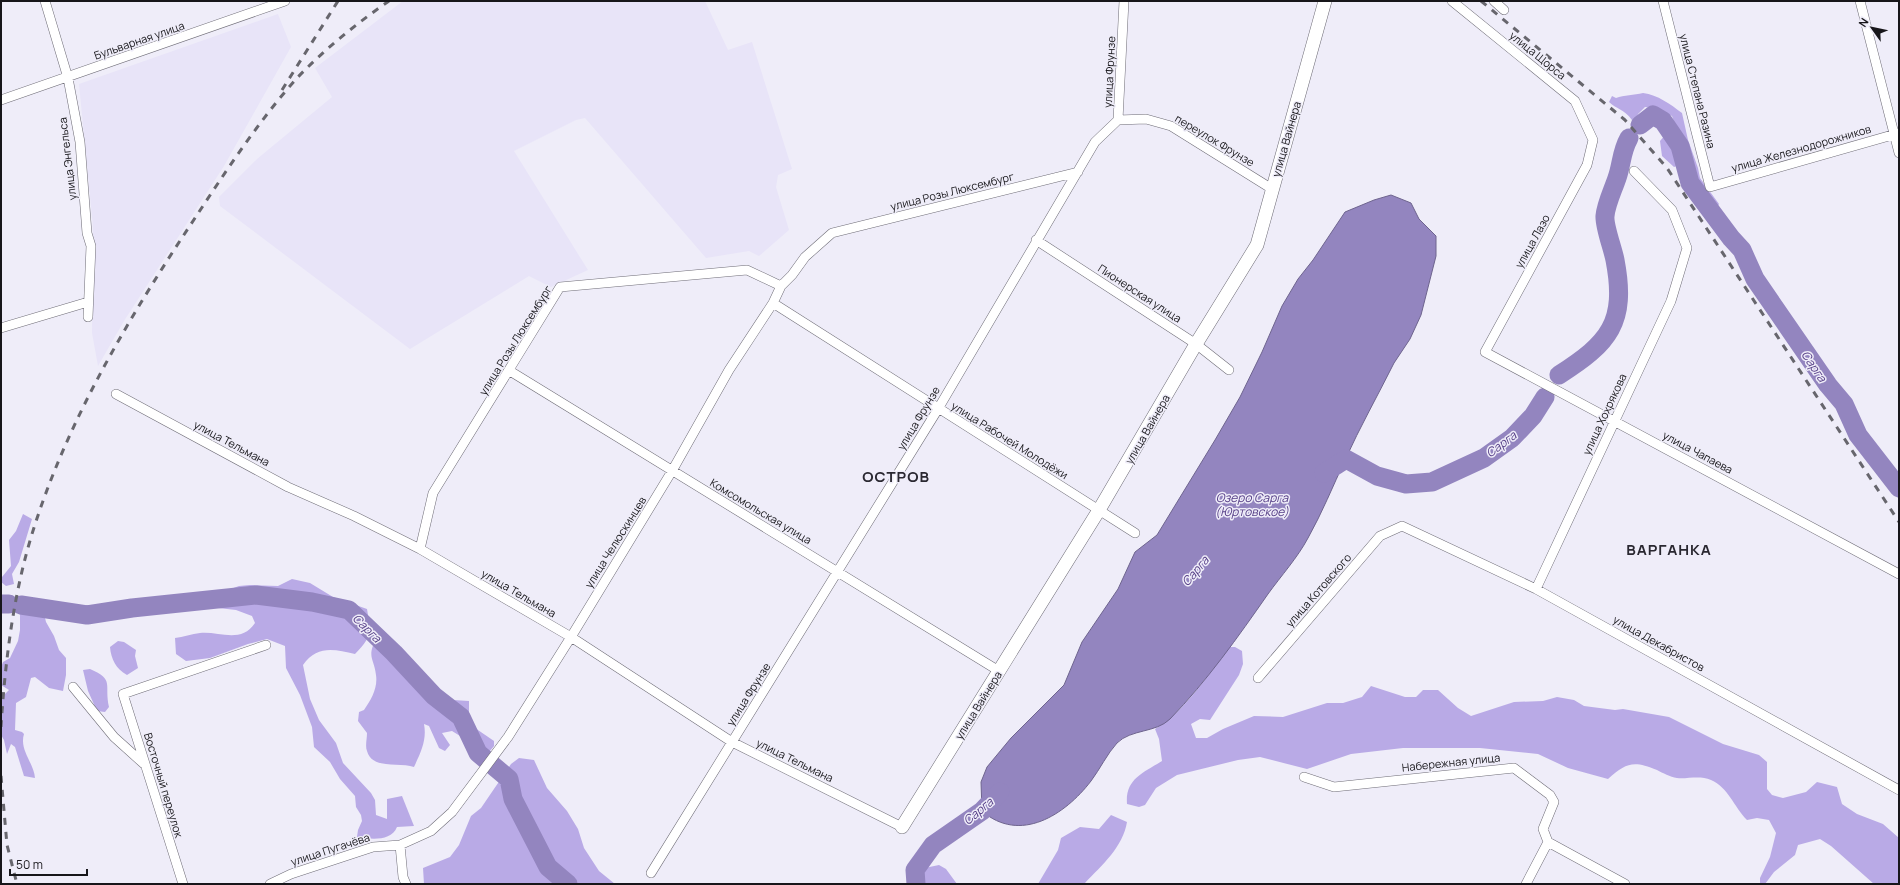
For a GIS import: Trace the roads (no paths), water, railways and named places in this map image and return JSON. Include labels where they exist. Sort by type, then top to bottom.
[{"type":"street","name":"улица Энгельса","points":[[45,1],[68,78],[80,142],[87,233],[91,246],[88,317]]},
{"type":"street","name":"Бульварная улица","points":[[1,100],[68,78],[285,1]]},
{"type":"street","name":"улица Фрунзе","points":[[652,873],[938,409],[1095,142],[1118,120],[1124,1]]},
{"type":"street","name":"улица Вайнера","points":[[902,827],[1099,510],[1196,344],[1257,245],[1325,1]]},
{"type":"street","name":"улица Щорса","points":[[1452,1],[1575,101],[1593,140]]},
{"type":"street","points":[[1494,1],[1504,10]]},
{"type":"street","name":"улица Степана Разина","points":[[1663,1],[1710,187]]},
{"type":"street","points":[[1860,1],[1897,133],[1899,153]]},
{"type":"street","name":"переулок Фрунзе","points":[[1118,120],[1146,119],[1171,126],[1272,189]]},
{"type":"street","name":"улица Железнодорожников","points":[[1710,187],[1897,133]]},
{"type":"street","name":"улица Лазо","points":[[1485,352],[1588,165],[1593,140]]},
{"type":"street","name":"улица Хохрякова","points":[[1536,589],[1671,301],[1687,248],[1672,210],[1634,171]]},
{"type":"street","name":"улица Розы Люксембург","points":[[832,233],[1078,172]]},
{"type":"street","name":"улица Челюскинцев","points":[[400,845],[431,831],[452,812],[481,775],[571,637],[672,472],[729,370],[773,303],[781,286],[792,275],[805,257],[832,233]]},
{"type":"street","name":"Пионерская улица","points":[[1036,240],[1196,344],[1228,370]]},
{"type":"street","name":"улица Розы Люксембург","points":[[420,549],[433,493],[510,371],[560,287],[746,270],[781,286]]},
{"type":"street","points":[[1,328],[88,302]]},
{"type":"street","name":"улица Рабочей Молодёжи","points":[[773,303],[1135,533]]},
{"type":"street","name":"улица Чапаева","points":[[1485,352],[1899,574]]},
{"type":"street","name":"Комсомольская улица","points":[[510,371],[672,472],[999,671]]},
{"type":"street","name":"улица Тельмана","points":[[116,394],[288,487],[354,516],[420,549],[571,637],[732,742],[902,827]]},
{"type":"street","name":"улица Декабристов","points":[[1402,526],[1536,589],[1899,790]]},
{"type":"street","name":"улица Котовского","points":[[1258,678],[1380,536],[1402,526]]},
{"type":"street","name":"Восточный переулок","points":[[183,884],[123,694],[266,645]]},
{"type":"street","points":[[73,687],[114,737],[145,765]]},
{"type":"street","name":"Набережная улица","points":[[1304,777],[1334,787],[1514,768],[1550,795],[1554,802],[1543,829],[1548,842]]},
{"type":"street","points":[[1526,884],[1548,842],[1625,884]]},
{"type":"street","points":[[400,845],[403,877],[406,884]]},
{"type":"street","name":"улица Пугачёва","points":[[270,884],[291,874],[373,847],[400,845]]},
{"type":"water","name":"Озеро Сарга (Юртовское)","points":[[1391,195],[1411,203],[1419,219],[1436,236],[1436,256],[1421,315],[1410,339],[1394,363],[1363,423],[1318,519],[1304,545],[1222,658],[1170,719],[1158,727],[1129,735],[1117,743],[1091,781],[1068,805],[1055,814],[1041,821],[1026,825],[1011,825],[997,821],[982,811],[981,782],[987,767],[1011,738],[1064,685],[1082,642],[1118,589],[1135,552],[1157,535],[1240,397],[1282,306],[1298,279],[1313,260],[1345,212],[1374,200]]},
{"type":"waterway","name":"Сарга","points":[[1640,125],[1653,115],[1663,121],[1680,146],[1690,183],[1731,238],[1742,250],[1755,279],[1828,385],[1844,404],[1858,435],[1899,488]]},
{"type":"waterway","name":"Сарга","points":[[1559,375],[1591,352],[1602,341],[1616,316],[1618,282],[1615,260],[1606,226],[1605,216],[1608,202],[1619,173],[1624,148],[1629,138]]},
{"type":"waterway","name":"Сарга","points":[[1324,473],[1346,459],[1377,476],[1406,484],[1432,482],[1484,458],[1512,438],[1533,416],[1545,397]]},
{"type":"waterway","name":"Сарга","points":[[21,605],[87,615],[132,608],[256,595],[312,602],[349,610],[394,653],[434,696],[461,717],[478,753],[509,779],[513,799],[548,867],[568,884]]},
{"type":"waterway","name":"Сарга","points":[[1,604],[9,604]]},
{"type":"waterway","name":"Сарга","points":[[916,884],[915,870],[933,845],[982,811],[1000,792]]},
{"type":"railway","points":[[282,90],[338,1]]},
{"type":"railway","points":[[1,727],[11,630],[25,557],[46,492],[63,450],[102,370],[124,331],[171,255],[231,164],[270,110],[298,77],[319,56],[353,27],[389,1]]},
{"type":"railway","points":[[1481,1],[1625,120],[1667,168],[1899,522]]},
{"type":"railway","points":[[1,776],[7,845],[17,884]]},
{"type":"district","name":"ОСТРОВ","points":[[896,476]]},
{"type":"district","name":"ВАРГАНКА","points":[[1669,549]]}]
